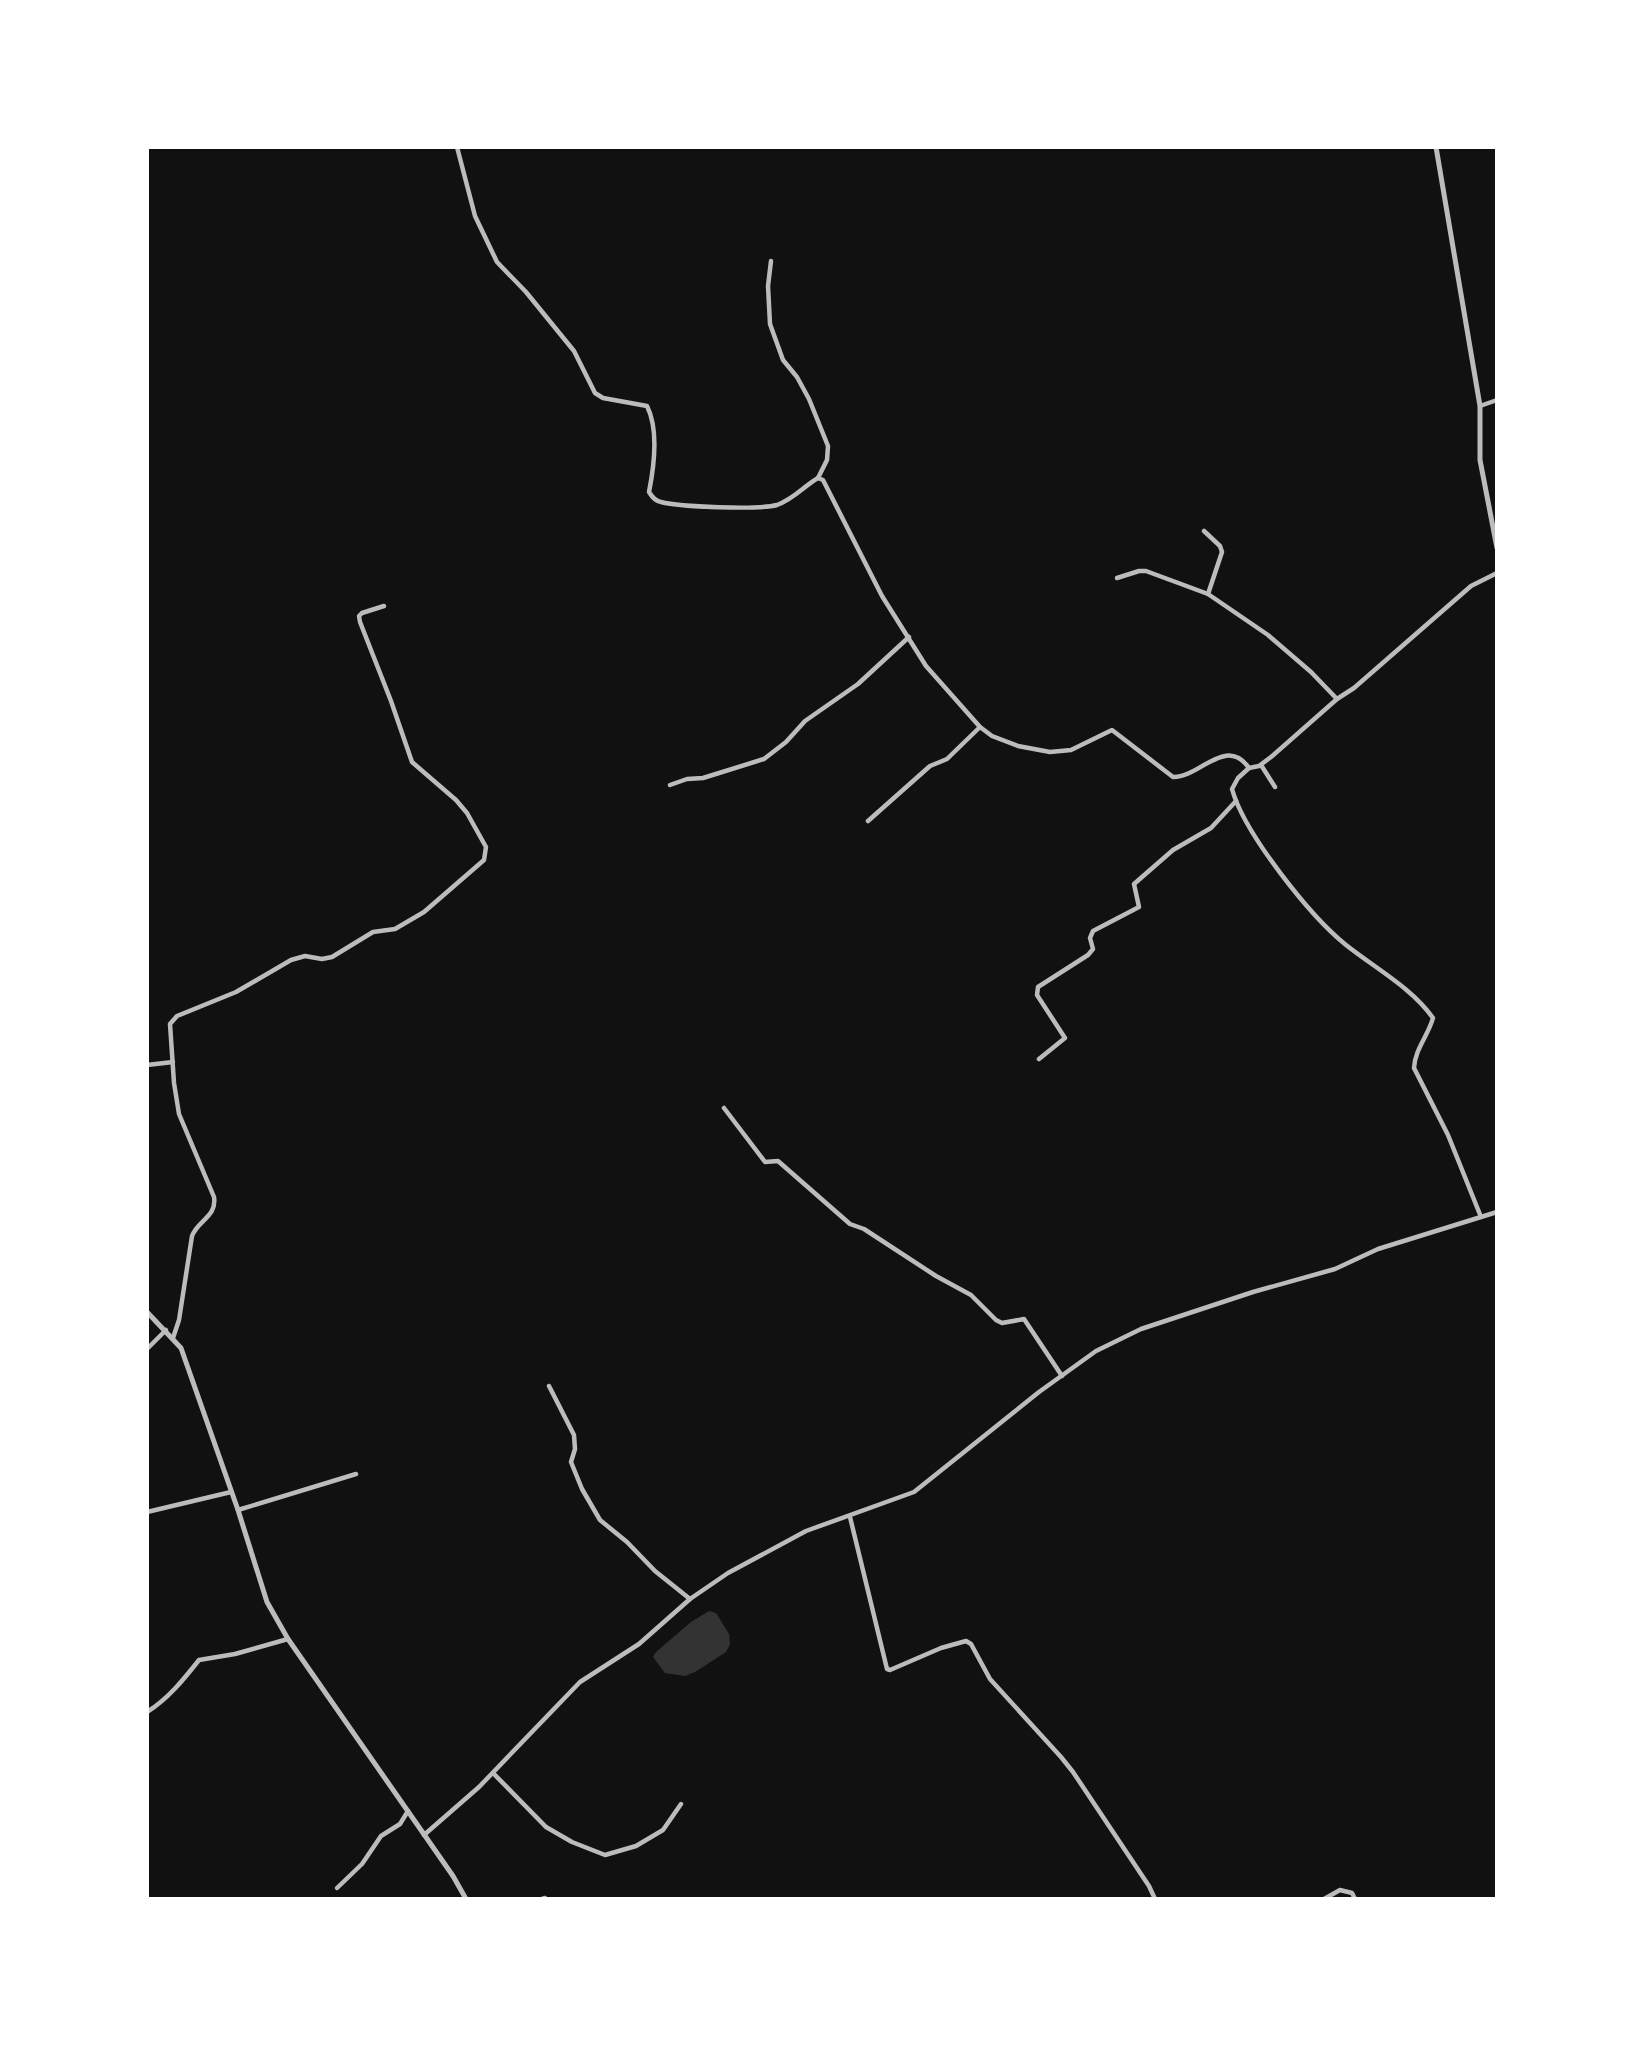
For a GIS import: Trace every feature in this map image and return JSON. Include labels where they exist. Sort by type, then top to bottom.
[{"type":"street","points":[[457,147],[475,216],[496,262],[526,292],[574,351],[595,393],[603,398],[647,406],[654,441],[649,492],[652,498],[667,503],[753,508],[777,505],[804,490],[818,478],[827,460],[828,446],[809,399],[797,377],[783,360],[770,324],[768,286],[771,261]]},
{"type":"street","points":[[1436,147],[1480,406],[1480,460],[1497,548]]},
{"type":"street","points":[[1480,406],[1497,400]]},
{"type":"street","points":[[818,478],[823,480],[834,497],[882,596],[926,666],[980,727],[992,736],[1018,746],[1050,752],[1071,750],[1112,730],[1172,777],[1183,777],[1223,755],[1230,755],[1245,762],[1250,768]]},
{"type":"street","points":[[1205,531],[1220,546],[1222,552],[1208,594]]},
{"type":"street","points":[[1117,578],[1146,571],[1208,594],[1268,635],[1311,672],[1337,699]]},
{"type":"street","points":[[1481,1217],[1448,1135],[1414,1068],[1415,1056],[1433,1018],[1423,1004],[1343,943],[1306,905],[1263,847],[1232,789],[1238,778],[1250,768],[1261,765],[1471,586],[1497,573]]},
{"type":"street","points":[[173,1338],[179,1321],[191,1236],[215,1206],[214,1197],[179,1114],[173,1083],[170,1024],[177,1016],[236,992],[291,960],[305,956],[322,959],[332,957],[373,932],[395,929],[424,912],[484,860],[486,847],[467,813],[412,762],[406,748],[391,701],[359,622],[362,613],[384,606]]},
{"type":"street","points":[[670,785],[687,779],[704,778],[764,759],[786,742],[805,721],[858,684],[909,637]]},
{"type":"street","points":[[868,821],[930,766],[947,759],[980,727]]},
{"type":"street","points":[[1261,765],[1275,787]]},
{"type":"street","points":[[1039,1059],[1065,1038],[1037,995],[1038,987],[1088,955],[1093,948],[1090,938],[1093,932],[1135,911],[1139,907],[1134,884],[1172,850],[1211,828],[1236,800]]},
{"type":"street","points":[[147,1065],[173,1062]]},
{"type":"street","points":[[724,1108],[765,1162],[778,1161],[850,1223],[971,1295],[996,1320],[1002,1323],[1024,1320],[1029,1323],[1062,1376]]},
{"type":"street","points":[[424,1835],[493,1773],[580,1682],[639,1644],[690,1599],[728,1573],[806,1531],[914,1492],[1096,1351],[1141,1328],[1335,1269],[1378,1249],[1497,1212]]},
{"type":"street","points":[[147,1312],[181,1348],[267,1602],[288,1639],[453,1876],[466,1899]]},
{"type":"street","points":[[147,1349],[166,1330]]},
{"type":"street","points":[[549,1386],[574,1435],[575,1449],[571,1462],[582,1489],[600,1520],[690,1599]]},
{"type":"street","points":[[238,1510],[356,1474]]},
{"type":"street","points":[[147,1512],[231,1492]]},
{"type":"street","points":[[850,1517],[887,1669],[941,1648],[966,1641],[971,1644],[990,1679],[1073,1772],[1155,1899]]},
{"type":"street","points":[[147,1712],[156,1706],[199,1660],[235,1654],[288,1639]]},
{"type":"street","points":[[493,1773],[546,1827],[572,1842],[605,1855],[636,1846],[663,1830],[681,1804]]},
{"type":"street","points":[[337,1888],[362,1864],[381,1836],[400,1824],[408,1811]]},
{"type":"street","points":[[1324,1899],[1340,1890],[1352,1894],[1356,1899]]},
{"type":"shaded area","points":[[709,1611],[716,1613],[729,1634],[730,1644],[726,1652],[685,1676],[665,1673],[653,1657],[656,1652],[691,1622]]}]
